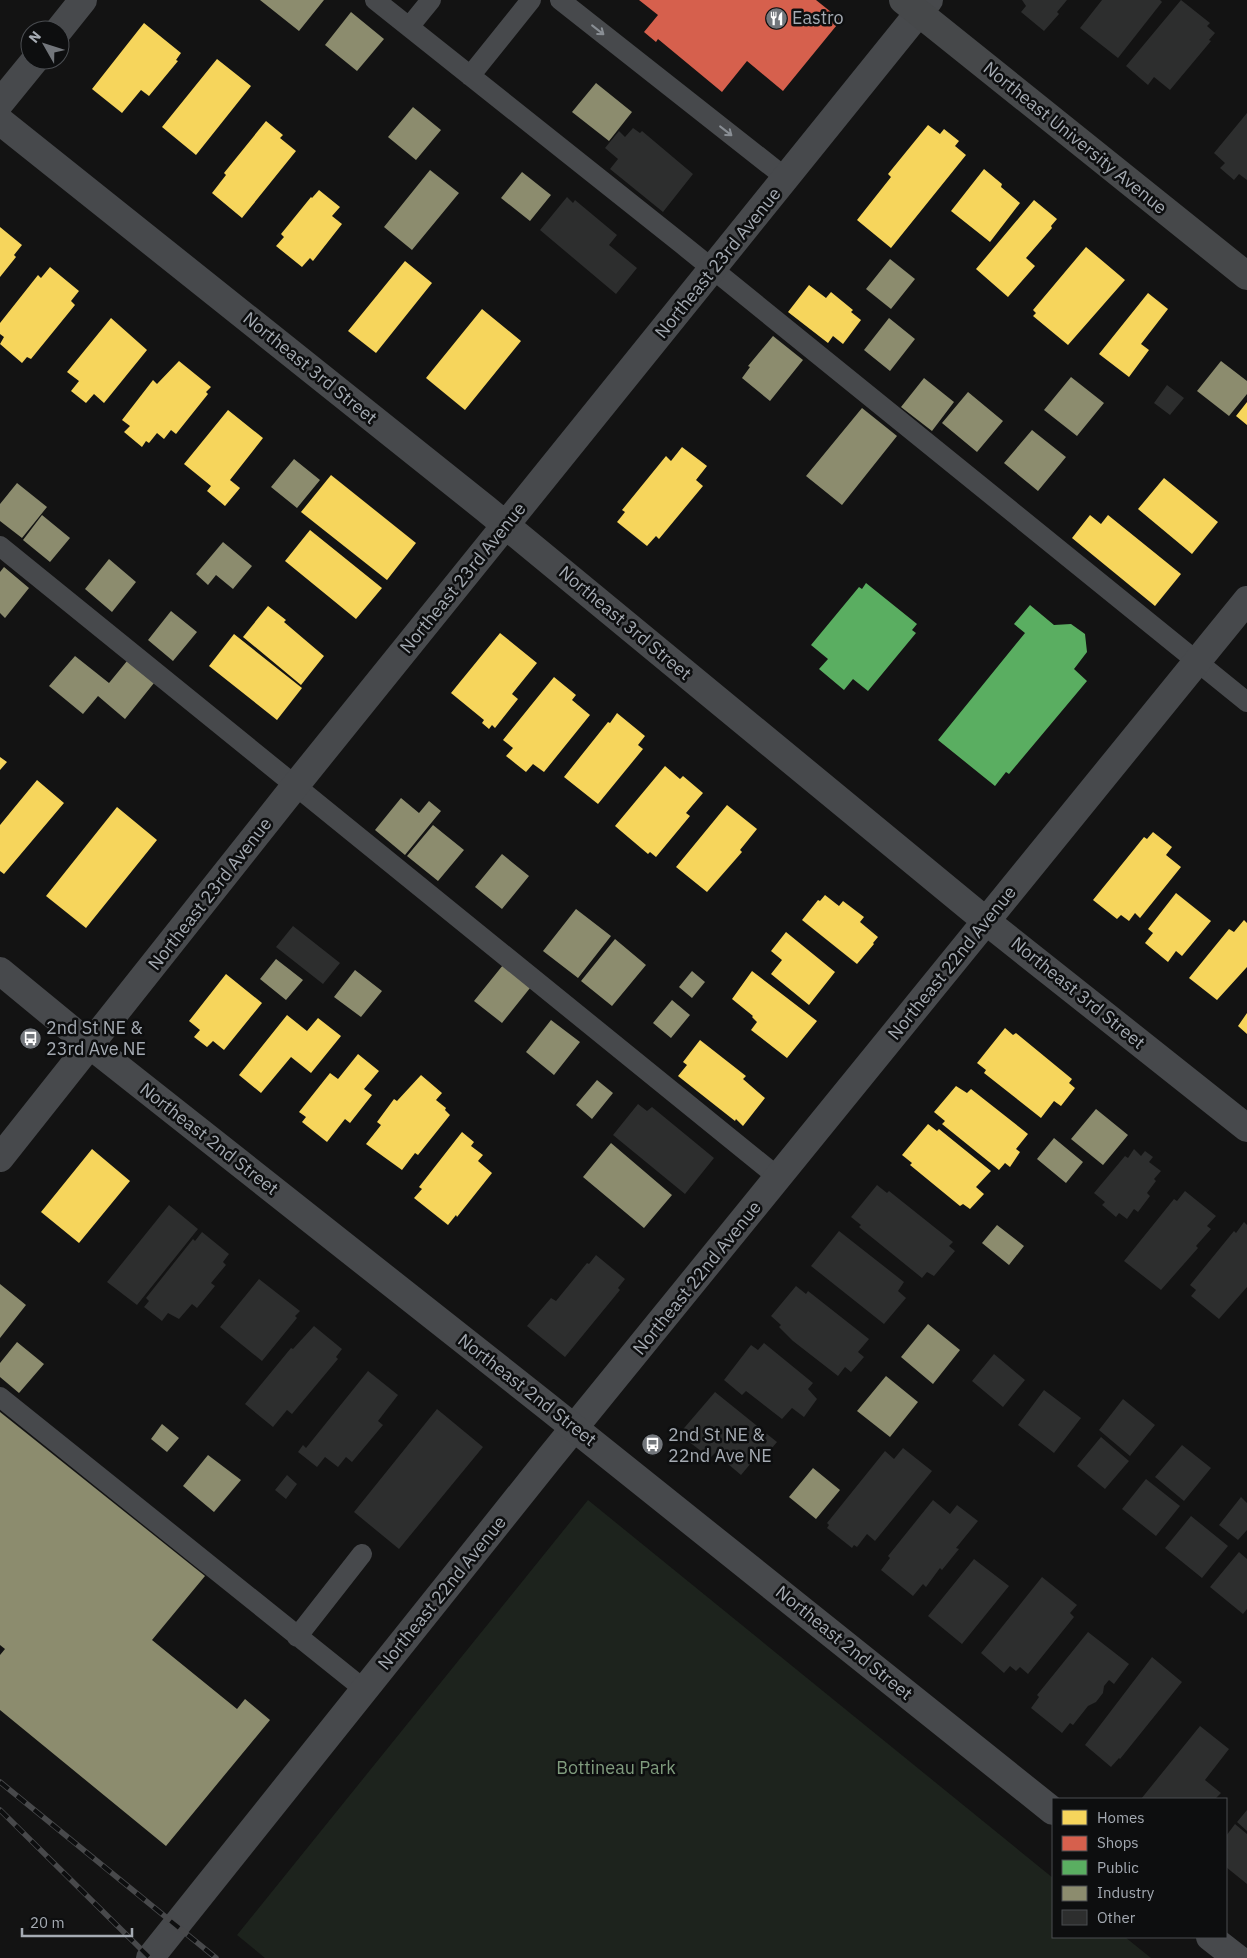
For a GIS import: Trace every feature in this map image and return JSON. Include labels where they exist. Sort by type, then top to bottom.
[{"type":"main road","name":"Northeast University Avenue","points":[[917,4],[1247,276]]},
{"type":"street","points":[[67,20],[83,0]]},
{"type":"street","name":"Northeast 23rd Avenue","points":[[0,1158],[295,786],[786,178],[917,4]]},
{"type":"street","points":[[0,103],[26,70]]},
{"type":"street","name":"Northeast 3rd Street","points":[[0,121],[506,525],[986,920],[1247,1128]]},
{"type":"street","name":"Northeast 22nd Avenue","points":[[150,1958],[200,1893],[574,1428],[1247,600]]},
{"type":"street","name":"Northeast 2nd Street","points":[[0,971],[90,1045],[574,1428],[1052,1810]]},
{"type":"street","points":[[1211,1938],[1237,1958]]},
{"type":"lane","points":[[375,0],[713,269],[1247,702]]},
{"type":"lane","points":[[409,27],[431,0]]},
{"type":"lane","points":[[470,76],[531,0]]},
{"type":"lane","points":[[560,0],[786,178]]},
{"type":"lane","points":[[0,546],[778,1178]]},
{"type":"lane","points":[[0,1397],[365,1690]]},
{"type":"lane","points":[[298,1637],[362,1554]]},
{"type":"green space","name":"Bottineau Park","points":[[588,1500],[1052,1877],[1052,1938],[1126,1938],[1151,1958],[265,1958],[237,1935]]},
{"type":"building: Homes","points":[[144,23],[181,53],[176,60],[178,61],[149,96],[141,90],[122,113],[92,89]]},
{"type":"building: Homes","points":[[217,59],[251,86],[196,155],[162,127]]},
{"type":"building: Homes","points":[[266,121],[283,135],[280,138],[296,151],[242,218],[212,193],[226,175],[224,173]]},
{"type":"building: Homes","points":[[928,125],[940,134],[944,129],[959,141],[955,146],[966,155],[891,248],[857,220],[891,177],[888,174]]},
{"type":"building: Homes","points":[[984,169],[1020,203],[990,242],[951,211]]},
{"type":"building: Homes","points":[[319,190],[340,207],[332,216],[342,224],[313,261],[310,258],[302,267],[276,246],[284,237],[281,234]]},
{"type":"building: Homes","points":[[1034,200],[1057,219],[1051,226],[1052,228],[1026,258],[1035,266],[1008,297],[976,269]]},
{"type":"building: Homes","points":[[0,227],[22,245],[14,255],[16,257],[0,277]]},
{"type":"building: Homes","points":[[1086,247],[1125,280],[1068,345],[1033,316],[1036,313],[1033,310]]},
{"type":"building: Homes","points":[[405,261],[432,283],[376,353],[348,331]]},
{"type":"building: Homes","points":[[50,267],[79,291],[71,301],[75,305],[31,359],[27,357],[22,363],[0,344],[4,337],[0,334],[0,323],[38,275],[41,278]]},
{"type":"building: Homes","points":[[809,285],[826,298],[831,292],[853,310],[851,312],[861,320],[843,344],[833,336],[828,343],[788,312]]},
{"type":"building: Homes","points":[[1148,293],[1168,309],[1141,344],[1149,350],[1129,377],[1099,354]]},
{"type":"building: Homes","points":[[482,309],[521,341],[465,410],[426,378]]},
{"type":"building: Homes","points":[[111,318],[147,350],[104,403],[94,394],[86,403],[71,391],[79,381],[67,372]]},
{"type":"building: Homes","points":[[179,361],[211,387],[206,392],[208,394],[176,434],[171,430],[164,439],[157,433],[149,443],[146,441],[142,447],[124,432],[130,426],[122,420],[153,380],[157,384]]},
{"type":"building: Homes","points":[[1247,402],[1247,425],[1236,416]]},
{"type":"building: Homes","points":[[228,410],[263,438],[230,480],[240,488],[225,506],[207,491],[211,486],[184,464]]},
{"type":"building: Homes","points":[[682,447],[707,466],[696,480],[703,486],[659,539],[656,536],[647,546],[617,522],[625,512],[622,510],[666,456],[671,461]]},
{"type":"building: Homes","points":[[331,475],[416,543],[387,580],[301,512]]},
{"type":"building: Homes","points":[[1164,478],[1218,522],[1192,554],[1138,509]]},
{"type":"building: Homes","points":[[1090,515],[1101,524],[1108,515],[1181,574],[1155,606],[1072,538]]},
{"type":"building: Homes","points":[[310,530],[382,588],[356,619],[285,561]]},
{"type":"building: Homes","points":[[268,606],[286,620],[284,622],[324,656],[301,685],[243,637]]},
{"type":"building: Homes","points":[[500,633],[537,663],[512,694],[518,699],[495,728],[492,725],[489,729],[482,723],[484,720],[451,693]]},
{"type":"building: Homes","points":[[234,634],[302,688],[277,720],[209,666]]},
{"type":"building: Homes","points":[[554,677],[576,695],[572,700],[590,715],[544,772],[533,764],[526,772],[506,756],[513,748],[503,740]]},
{"type":"building: Homes","points":[[617,713],[645,736],[638,745],[643,749],[598,804],[564,777]]},
{"type":"building: Homes","points":[[0,757],[7,762],[0,770]]},
{"type":"building: Homes","points":[[665,766],[680,779],[683,776],[703,793],[686,813],[690,816],[656,857],[650,852],[648,854],[615,826]]},
{"type":"building: Homes","points":[[37,780],[64,803],[4,874],[0,871],[0,825]]},
{"type":"building: Homes","points":[[727,805],[757,829],[740,850],[742,852],[707,892],[676,867]]},
{"type":"building: Homes","points":[[117,807],[157,840],[86,928],[46,896]]},
{"type":"building: Homes","points":[[1153,832],[1172,847],[1166,855],[1181,867],[1140,918],[1135,913],[1129,921],[1121,915],[1117,919],[1093,900],[1144,837],[1147,839]]},
{"type":"building: Homes","points":[[1176,893],[1211,921],[1182,956],[1176,951],[1168,962],[1145,943],[1153,933],[1148,929]]},
{"type":"building: Homes","points":[[825,895],[839,906],[843,901],[864,917],[860,922],[878,937],[857,964],[802,920],[818,900],[820,901]]},
{"type":"building: Homes","points":[[1244,920],[1247,923],[1247,967],[1217,1000],[1189,978],[1229,929],[1234,932]]},
{"type":"building: Homes","points":[[786,932],[835,972],[809,1005],[771,974],[782,960],[771,951]]},
{"type":"building: Homes","points":[[752,971],[817,1021],[787,1058],[751,1030],[757,1022],[753,1016],[732,999]]},
{"type":"building: Homes","points":[[226,974],[262,1003],[224,1050],[213,1041],[207,1047],[194,1037],[200,1030],[189,1021]]},
{"type":"building: Homes","points":[[1247,1013],[1247,1034],[1238,1026]]},
{"type":"building: Homes","points":[[287,1015],[307,1031],[318,1018],[341,1036],[311,1073],[291,1057],[261,1093],[239,1075]]},
{"type":"building: Homes","points":[[1005,1028],[1013,1035],[1016,1033],[1072,1079],[1069,1083],[1075,1088],[1061,1106],[1054,1101],[1041,1118],[984,1073],[986,1070],[977,1063]]},
{"type":"building: Homes","points":[[700,1040],[746,1076],[743,1079],[765,1098],[743,1126],[678,1076],[687,1065],[683,1062]]},
{"type":"building: Homes","points":[[358,1054],[379,1071],[364,1089],[372,1095],[350,1123],[345,1119],[327,1142],[302,1122],[306,1117],[299,1112],[330,1073],[338,1079]]},
{"type":"building: Homes","points":[[421,1075],[442,1093],[436,1100],[446,1108],[445,1110],[450,1115],[418,1155],[415,1153],[402,1170],[366,1144],[381,1125],[377,1122],[394,1099],[397,1101]]},
{"type":"building: Homes","points":[[956,1086],[967,1093],[971,1089],[1028,1134],[1016,1149],[1020,1152],[1010,1167],[1005,1163],[999,1170],[942,1124],[945,1121],[934,1112]]},
{"type":"building: Homes","points":[[928,1124],[937,1131],[939,1129],[991,1171],[976,1187],[984,1194],[970,1209],[963,1204],[960,1206],[910,1165],[912,1163],[902,1155]]},
{"type":"building: Homes","points":[[462,1132],[474,1142],[471,1146],[483,1155],[478,1161],[492,1173],[457,1217],[456,1215],[448,1225],[414,1198],[422,1189],[419,1187]]},
{"type":"building: Homes","points":[[92,1149],[130,1181],[79,1243],[41,1212]]},
{"type":"building: Shops","points":[[639,0],[816,0],[841,20],[783,91],[747,61],[722,92],[658,39],[656,42],[644,32],[658,15]]},
{"type":"building: Public","points":[[866,583],[917,624],[912,630],[916,633],[868,691],[853,679],[844,690],[819,669],[828,659],[811,645],[859,587],[862,589]]},
{"type":"building: Public","points":[[1030,605],[1054,625],[1071,624],[1085,634],[1087,652],[1074,669],[1087,681],[1009,774],[1006,772],[995,786],[938,740],[1025,633],[1014,624]]},
{"type":"building: Industry","points":[[260,0],[324,0],[299,31]]},
{"type":"building: Industry","points":[[351,12],[384,39],[357,71],[325,45]]},
{"type":"building: Industry","points":[[596,83],[632,112],[609,141],[572,112]]},
{"type":"building: Industry","points":[[413,107],[441,130],[416,160],[388,137]]},
{"type":"building: Industry","points":[[430,170],[459,193],[412,250],[384,227]]},
{"type":"building: Industry","points":[[522,172],[551,195],[530,221],[501,198]]},
{"type":"building: Industry","points":[[890,259],[915,279],[891,309],[866,289]]},
{"type":"building: Industry","points":[[889,318],[915,339],[890,371],[864,350]]},
{"type":"building: Industry","points":[[773,336],[803,360],[770,401],[742,378],[750,367],[748,366]]},
{"type":"building: Industry","points":[[1221,361],[1247,381],[1247,394],[1229,416],[1197,391]]},
{"type":"building: Industry","points":[[1071,377],[1104,403],[1077,436],[1044,410]]},
{"type":"building: Industry","points":[[924,378],[954,402],[932,431],[901,407]]},
{"type":"building: Industry","points":[[968,392],[1003,421],[977,452],[942,423]]},
{"type":"building: Industry","points":[[862,408],[897,436],[842,505],[806,476]]},
{"type":"building: Industry","points":[[1032,430],[1066,457],[1038,491],[1004,463]]},
{"type":"building: Industry","points":[[294,459],[320,480],[297,508],[271,487]]},
{"type":"building: Industry","points":[[17,483],[47,507],[22,538],[0,521],[0,504]]},
{"type":"building: Industry","points":[[42,515],[70,538],[50,562],[23,540]]},
{"type":"building: Industry","points":[[223,542],[252,566],[233,589],[216,575],[208,585],[196,574]]},
{"type":"building: Industry","points":[[109,559],[136,582],[112,612],[85,589]]},
{"type":"building: Industry","points":[[4,567],[29,588],[5,618],[0,613],[0,572]]},
{"type":"building: Industry","points":[[171,611],[197,632],[173,661],[148,640]]},
{"type":"building: Industry","points":[[75,656],[109,683],[127,661],[154,683],[125,719],[98,696],[83,714],[49,686]]},
{"type":"building: Industry","points":[[401,798],[419,813],[429,801],[441,811],[405,855],[375,830]]},
{"type":"building: Industry","points":[[433,825],[464,850],[438,881],[407,856]]},
{"type":"building: Industry","points":[[502,854],[529,876],[502,909],[475,887]]},
{"type":"building: Industry","points":[[576,909],[611,936],[578,978],[543,951]]},
{"type":"building: Industry","points":[[615,939],[646,965],[612,1006],[581,981]]},
{"type":"building: Industry","points":[[276,959],[303,980],[286,1000],[260,979]]},
{"type":"building: Industry","points":[[503,965],[530,988],[502,1023],[474,1001]]},
{"type":"building: Industry","points":[[355,970],[382,991],[361,1017],[334,997]]},
{"type":"building: Industry","points":[[692,971],[705,982],[692,998],[679,987]]},
{"type":"building: Industry","points":[[672,1000],[690,1015],[671,1038],[653,1023]]},
{"type":"building: Industry","points":[[551,1020],[580,1042],[554,1075],[526,1052]]},
{"type":"building: Industry","points":[[597,1080],[613,1093],[592,1119],[576,1105]]},
{"type":"building: Industry","points":[[1096,1109],[1128,1135],[1103,1165],[1071,1139]]},
{"type":"building: Industry","points":[[1054,1138],[1083,1162],[1066,1183],[1037,1159]]},
{"type":"building: Industry","points":[[611,1143],[672,1195],[644,1228],[583,1177]]},
{"type":"building: Industry","points":[[997,1225],[1024,1246],[1009,1265],[982,1243]]},
{"type":"building: Industry","points":[[0,1284],[26,1305],[0,1338]]},
{"type":"building: Industry","points":[[928,1324],[960,1350],[933,1384],[901,1357]]},
{"type":"building: Industry","points":[[17,1342],[44,1364],[19,1393],[0,1377],[0,1363]]},
{"type":"building: Industry","points":[[886,1376],[918,1402],[890,1437],[857,1411]]},
{"type":"building: Industry","points":[[0,1412],[205,1576],[152,1640],[237,1709],[245,1699],[270,1720],[166,1846],[0,1710],[0,1655],[5,1649],[0,1645]]},
{"type":"building: Industry","points":[[162,1424],[179,1438],[167,1452],[151,1439]]},
{"type":"building: Industry","points":[[208,1455],[241,1480],[214,1512],[183,1486]]},
{"type":"building: Industry","points":[[813,1468],[840,1490],[816,1519],[789,1497]]},
{"type":"building: Other","points":[[1022,0],[1067,0],[1057,12],[1059,14],[1044,31],[1021,12],[1026,6]]},
{"type":"building: Other","points":[[1102,0],[1160,0],[1162,2],[1118,58],[1080,28]]},
{"type":"building: Other","points":[[1181,0],[1210,23],[1207,26],[1215,33],[1209,40],[1211,41],[1170,90],[1154,77],[1148,85],[1126,66]]},
{"type":"building: Other","points":[[1247,113],[1247,180],[1239,174],[1234,180],[1220,168],[1225,163],[1214,153]]},
{"type":"building: Other","points":[[633,128],[640,133],[642,131],[693,174],[663,212],[610,169],[618,159],[605,148],[619,131],[625,137]]},
{"type":"building: Other","points":[[567,197],[573,203],[575,200],[617,235],[609,245],[637,268],[616,294],[540,230]]},
{"type":"building: Other","points":[[1167,385],[1184,398],[1170,415],[1154,403]]},
{"type":"building: Other","points":[[293,926],[340,963],[323,984],[276,947]]},
{"type":"building: Other","points":[[638,1104],[647,1111],[652,1107],[714,1158],[685,1194],[613,1135]]},
{"type":"building: Other","points":[[1134,1149],[1141,1156],[1145,1151],[1153,1157],[1149,1162],[1161,1171],[1154,1179],[1156,1181],[1147,1193],[1150,1196],[1138,1212],[1134,1209],[1127,1219],[1119,1213],[1116,1217],[1102,1205],[1105,1202],[1094,1193],[1125,1156],[1128,1158]]},
{"type":"building: Other","points":[[877,1185],[887,1193],[889,1191],[953,1242],[949,1246],[955,1251],[934,1276],[927,1272],[922,1278],[859,1227],[861,1225],[851,1217]]},
{"type":"building: Other","points":[[1185,1191],[1216,1216],[1207,1226],[1211,1229],[1196,1246],[1198,1248],[1161,1290],[1124,1261],[1174,1199],[1177,1201]]},
{"type":"building: Other","points":[[169,1205],[198,1229],[137,1305],[107,1282]]},
{"type":"building: Other","points":[[1244,1222],[1247,1225],[1247,1287],[1219,1319],[1191,1296],[1196,1290],[1190,1285],[1234,1231],[1236,1233]]},
{"type":"building: Other","points":[[839,1231],[904,1282],[898,1291],[906,1298],[884,1324],[811,1266]]},
{"type":"building: Other","points":[[202,1232],[229,1254],[223,1262],[226,1265],[211,1283],[215,1286],[197,1308],[192,1304],[179,1319],[168,1313],[162,1321],[144,1307],[149,1301],[146,1298],[193,1239],[195,1241]]},
{"type":"building: Other","points":[[596,1255],[625,1279],[618,1288],[620,1290],[565,1357],[527,1326],[551,1298],[556,1301],[587,1263],[589,1264]]},
{"type":"building: Other","points":[[259,1279],[300,1311],[295,1316],[297,1318],[262,1361],[220,1327]]},
{"type":"building: Other","points":[[796,1286],[806,1294],[808,1291],[869,1339],[858,1352],[864,1357],[851,1372],[845,1367],[838,1376],[793,1341],[779,1327],[781,1325],[771,1316]]},
{"type":"building: Other","points":[[314,1326],[342,1349],[336,1357],[338,1359],[292,1414],[287,1410],[273,1427],[245,1404],[291,1348],[293,1349]]},
{"type":"building: Other","points":[[764,1343],[813,1383],[808,1389],[817,1399],[804,1417],[792,1408],[782,1419],[746,1391],[742,1395],[724,1380],[751,1345],[758,1350]]},
{"type":"building: Other","points":[[994,1354],[1025,1380],[1003,1407],[972,1381]]},
{"type":"building: Other","points":[[368,1371],[398,1395],[378,1421],[383,1425],[352,1462],[346,1457],[338,1467],[325,1457],[317,1467],[298,1452],[303,1445],[306,1448]]},
{"type":"building: Other","points":[[1044,1390],[1081,1418],[1054,1453],[1018,1425]]},
{"type":"building: Other","points":[[715,1392],[777,1442],[761,1461],[756,1457],[741,1475],[715,1453],[710,1458],[679,1434]]},
{"type":"building: Other","points":[[1123,1399],[1155,1425],[1130,1456],[1099,1430]]},
{"type":"building: Other","points":[[437,1409],[483,1447],[399,1549],[354,1512]]},
{"type":"building: Other","points":[[1101,1437],[1129,1461],[1105,1489],[1077,1466]]},
{"type":"building: Other","points":[[1182,1445],[1211,1468],[1184,1501],[1155,1477]]},
{"type":"building: Other","points":[[903,1448],[932,1471],[875,1541],[867,1534],[857,1547],[854,1545],[852,1548],[827,1528],[829,1525],[827,1523],[885,1451],[894,1459]]},
{"type":"building: Other","points":[[287,1475],[297,1484],[286,1499],[275,1490]]},
{"type":"building: Other","points":[[1146,1479],[1180,1506],[1156,1536],[1122,1509]]},
{"type":"building: Other","points":[[1241,1497],[1247,1503],[1247,1530],[1238,1540],[1219,1525]]},
{"type":"building: Other","points":[[933,1500],[950,1514],[957,1505],[978,1521],[956,1548],[959,1549],[942,1570],[940,1568],[926,1587],[923,1584],[913,1596],[881,1570],[890,1558],[888,1556]]},
{"type":"building: Other","points":[[1191,1516],[1228,1546],[1202,1578],[1165,1548]]},
{"type":"building: Other","points":[[1239,1552],[1247,1559],[1247,1609],[1243,1614],[1210,1587]]},
{"type":"building: Other","points":[[974,1559],[1009,1586],[962,1644],[928,1616]]},
{"type":"building: Other","points":[[1042,1577],[1077,1605],[1070,1613],[1074,1617],[1028,1674],[1020,1667],[1016,1671],[1010,1666],[1004,1673],[981,1653]]},
{"type":"building: Other","points":[[1088,1632],[1129,1664],[1114,1684],[1109,1680],[1096,1702],[1088,1706],[1073,1725],[1070,1723],[1062,1733],[1031,1708],[1039,1697],[1037,1695]]},
{"type":"building: Other","points":[[1152,1657],[1182,1682],[1120,1759],[1111,1767],[1085,1745]]},
{"type":"building: Other","points":[[1200,1726],[1229,1749],[1205,1780],[1221,1793],[1216,1798],[1142,1798]]},
{"type":"building: Other","points":[[1247,1810],[1247,1831],[1237,1822]]},
{"type":"building: Other","points":[[1235,1824],[1247,1834],[1247,1884],[1227,1868],[1227,1835]]},
{"type":"railway","points":[[0,1782],[216,1958]]},
{"type":"railway","points":[[0,1810],[150,1958]]},
{"type":"place","name":"Eastro","points":[[776,18]]},
{"type":"place","name":"2nd St NE & 23rd Ave NE","points":[[30,1038]]},
{"type":"place","name":"2nd St NE & 22nd Ave NE","points":[[652,1445]]}]
